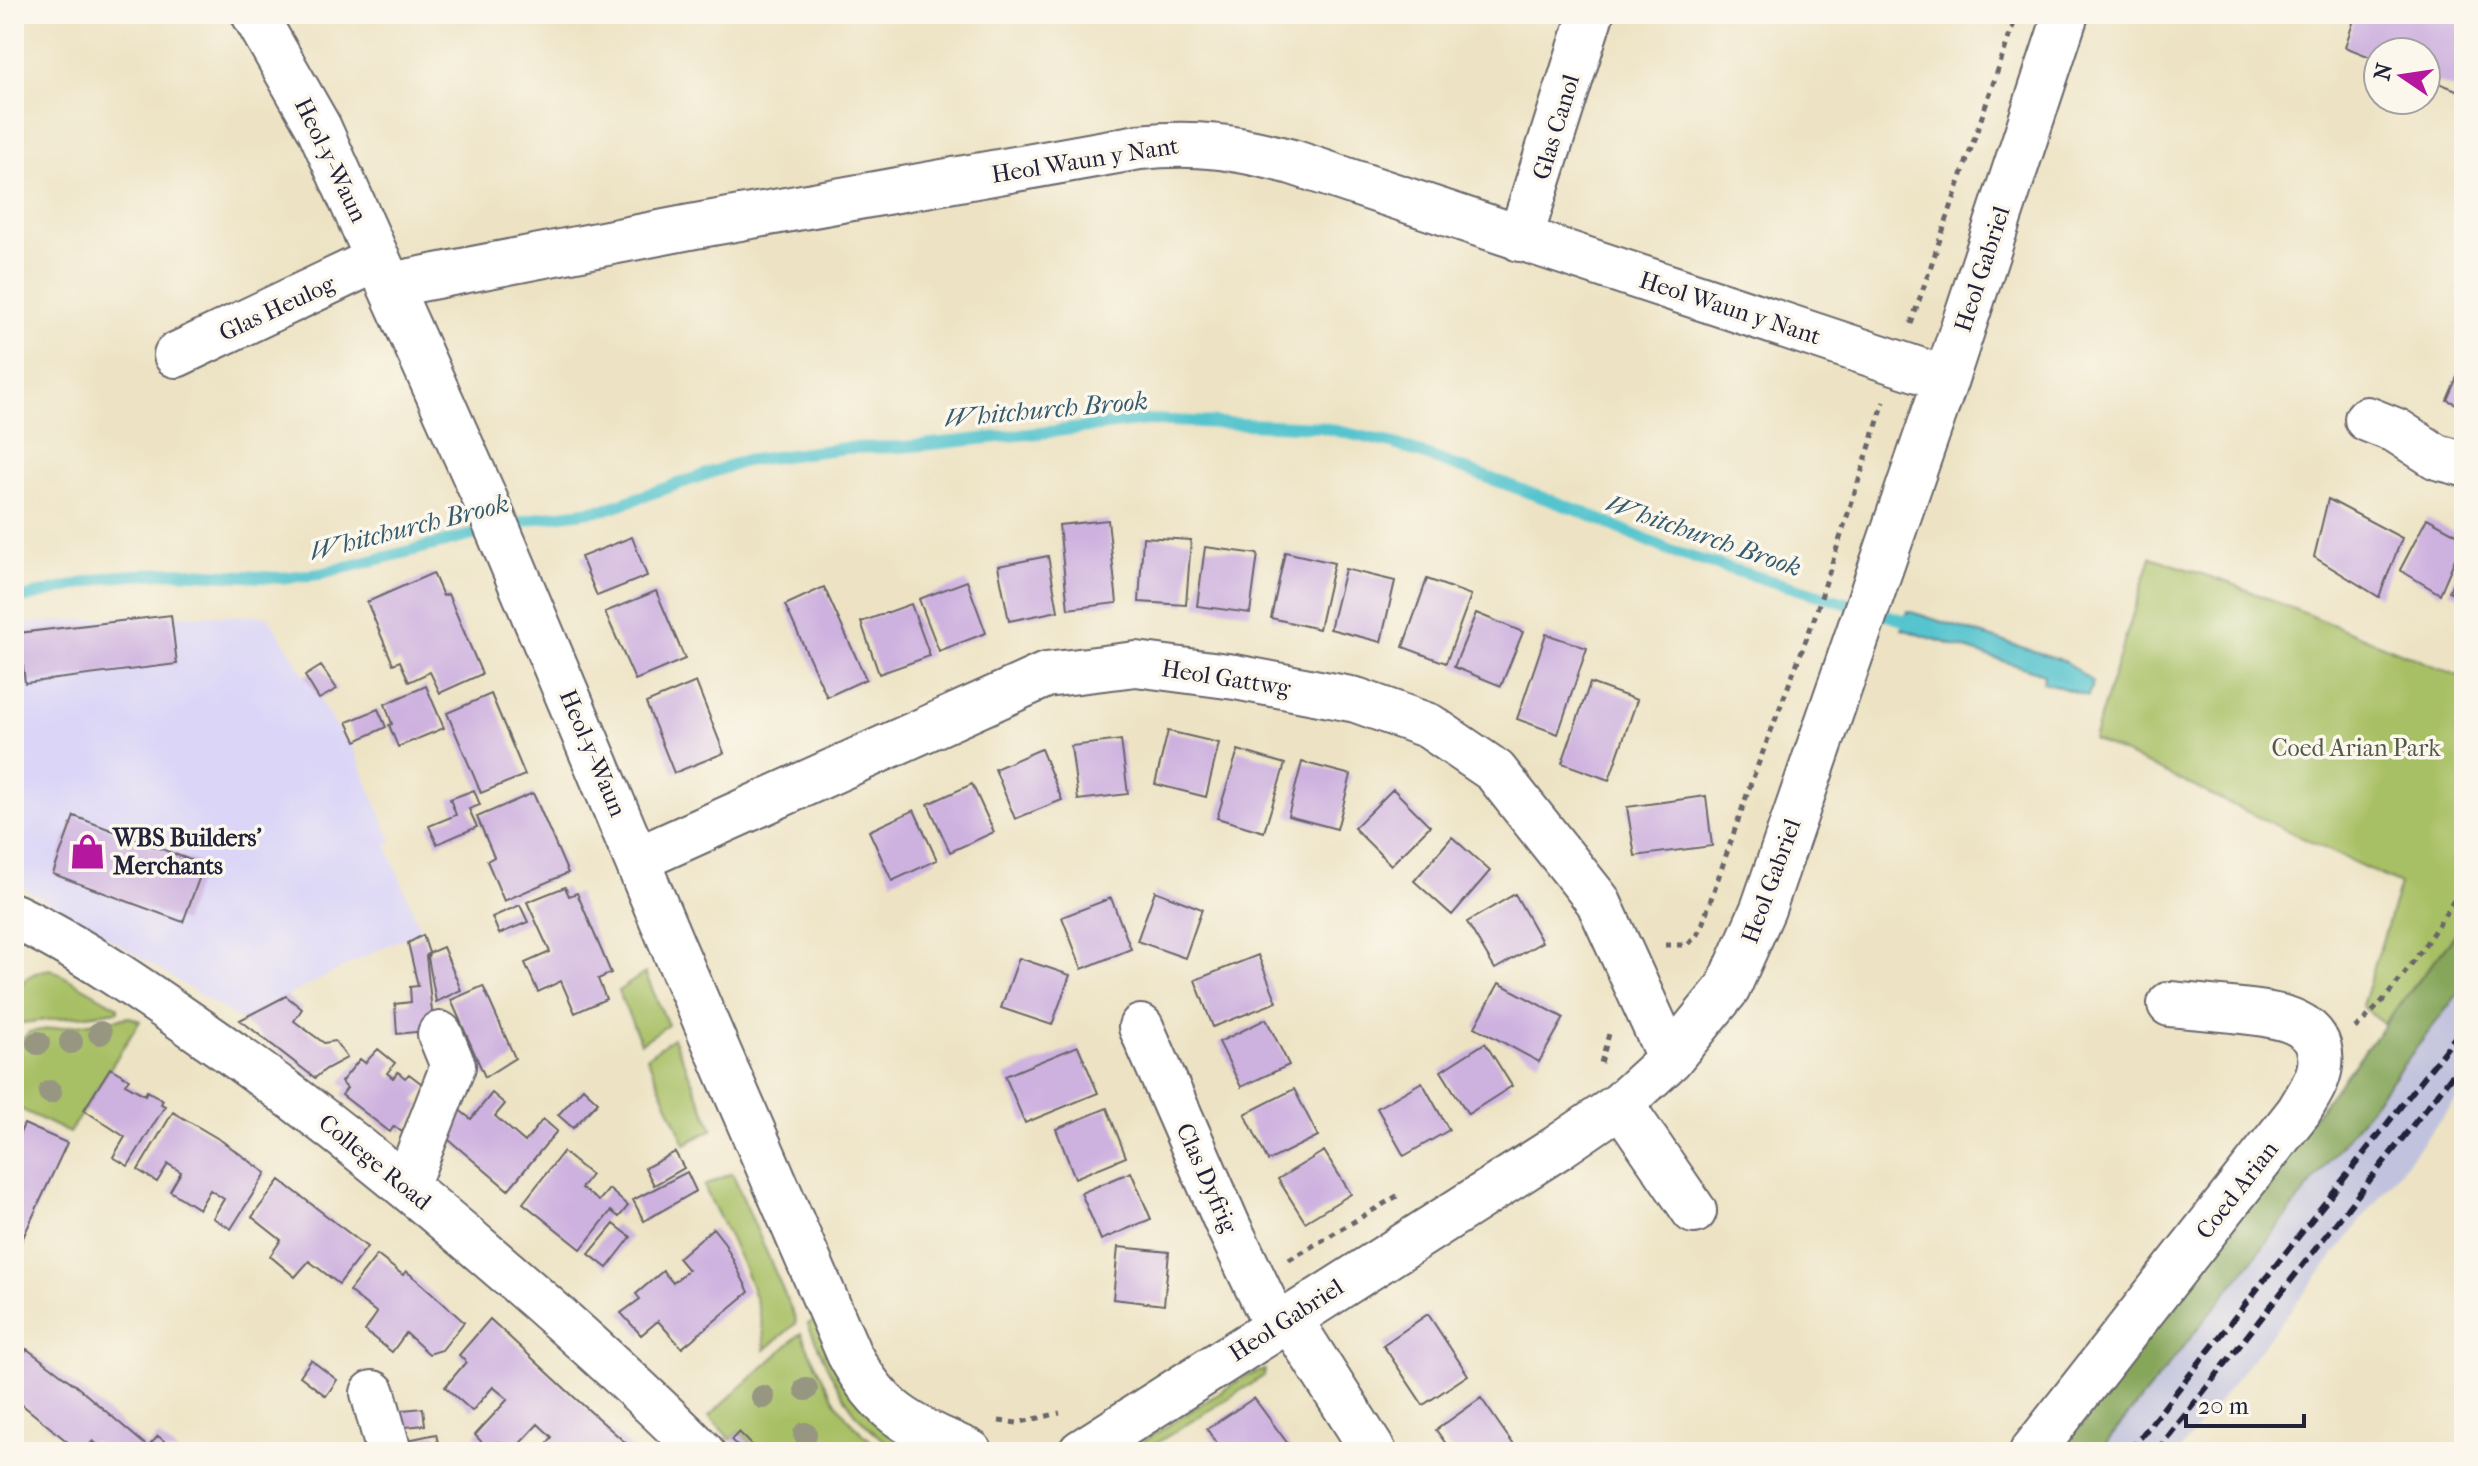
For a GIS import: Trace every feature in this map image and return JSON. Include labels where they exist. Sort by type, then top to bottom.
[{"type":"street","name":"Heol-y-Waun","points":[[254,14],[319,128],[384,272],[510,556],[824,1299],[862,1378],[893,1413],[937,1438],[980,1436]]},
{"type":"street","name":"Glas Canol","points":[[1520,239],[1591,14]]},
{"type":"street","name":"Heol Gabriel","points":[[1081,1452],[1621,1104],[1670,1059],[1728,988],[1763,909],[1946,379],[2066,14]]},
{"type":"street","name":"Heol Waun y Nant","points":[[384,272],[690,227],[1139,147],[1181,143],[1233,148],[1292,162],[1946,379]]},
{"type":"street","name":"Glas Heulog","points":[[176,355],[384,272]]},
{"type":"street","points":[[2367,419],[2397,431],[2437,457],[2464,464]]},
{"type":"street","name":"Heol Gattwg","points":[[638,859],[1046,675],[1136,664],[1235,677],[1356,700],[1429,726],[1495,771],[1598,901],[1670,1059]]},
{"type":"street","name":"College Road","points":[[17,927],[138,989],[319,1116],[542,1303],[698,1451]]},
{"type":"street","points":[[2170,1004],[2275,1015],[2303,1026],[2314,1035],[2320,1049]]},
{"type":"street","name":"Clas Dyfrig","points":[[1141,1027],[1254,1280],[1374,1452]]},
{"type":"street","points":[[406,1186],[453,1066],[440,1034]]},
{"type":"street","name":"Coed Arian","points":[[2032,1452],[2299,1111],[2314,1085],[2320,1067],[2320,1049]]},
{"type":"street","points":[[1621,1104],[1694,1211]]},
{"type":"street","points":[[373,1393],[389,1452]]},
{"type":"path","points":[[1616,941],[1672,947],[1688,945],[1700,931],[1751,783],[1814,619],[1859,472],[2017,14]]},
{"type":"path","points":[[2320,1049],[2344,1036],[2372,1014],[2464,884]]},
{"type":"path","points":[[1600,1064],[1610,1029]]},
{"type":"path","points":[[1254,1280],[1399,1195]]},
{"type":"path","points":[[980,1436],[1017,1423],[1065,1412]]},
{"type":"shaded area","points":[[163,615],[268,616],[345,741],[351,743],[392,842],[386,844],[421,931],[240,1020],[71,914],[14,883],[14,624]]},
{"type":"shaded area","points":[[2464,986],[2464,1090],[2179,1452],[2099,1452],[2248,1266]]},
{"type":"green space","name":"Coed Arian Park","points":[[2151,557],[2235,585],[2464,678],[2464,923],[2384,1024],[2362,1006],[2400,884],[2093,739]]},
{"type":"green space","points":[[2464,923],[2464,986],[2248,1266],[2099,1452],[2052,1452]]},
{"type":"green space","points":[[51,969],[118,1007],[118,1011],[23,1023],[14,1016],[18,990],[33,974]]},
{"type":"green space","points":[[645,973],[668,1025],[641,1043],[618,991]]},
{"type":"green space","points":[[130,1017],[140,1021],[69,1133],[14,1106],[15,1057],[29,1032]]},
{"type":"green space","points":[[673,1038],[713,1129],[685,1144],[647,1057]]},
{"type":"green space","points":[[732,1173],[796,1320],[765,1350],[763,1328],[751,1286],[704,1186]]},
{"type":"green space","points":[[818,1318],[929,1452],[905,1451],[886,1442],[857,1414],[834,1380],[808,1324]]},
{"type":"green space","points":[[801,1333],[825,1384],[845,1414],[871,1441],[887,1452],[759,1452],[739,1432],[731,1440],[709,1416]]},
{"type":"green space","points":[[1265,1370],[1264,1376],[1142,1452],[1130,1452],[1246,1376]]},
{"type":"water","points":[[1908,611],[2065,661],[2093,682],[2088,696],[2043,682],[2044,674],[1902,629]]},
{"type":"building","points":[[2356,14],[2454,14],[2464,17],[2464,93],[2442,84],[2442,36],[2362,36],[2362,54],[2345,47]]},
{"type":"building","points":[[2464,361],[2464,407],[2447,400]]},
{"type":"building","points":[[2328,499],[2402,538],[2379,597],[2314,557]]},
{"type":"building","points":[[2427,518],[2464,538],[2440,594],[2400,570]]},
{"type":"building","points":[[1108,520],[1117,603],[1068,609],[1059,525]]},
{"type":"building","points":[[632,537],[647,576],[597,596],[581,557]]},
{"type":"building","points":[[1143,537],[1191,540],[1186,605],[1139,602]]},
{"type":"building","points":[[1205,547],[1258,554],[1250,613],[1197,606]]},
{"type":"building","points":[[1285,552],[1334,563],[1319,629],[1271,618]]},
{"type":"building","points":[[1048,556],[1058,611],[1009,621],[998,566]]},
{"type":"building","points":[[2464,557],[2464,599],[2449,591]]},
{"type":"building","points":[[1345,569],[1395,581],[1381,642],[1330,629]]},
{"type":"building","points":[[433,573],[443,596],[448,594],[482,674],[440,693],[430,672],[409,682],[400,661],[393,664],[367,602]]},
{"type":"building","points":[[1427,579],[1471,595],[1446,663],[1403,647]]},
{"type":"building","points":[[967,581],[986,633],[939,651],[919,599]]},
{"type":"building","points":[[824,587],[866,679],[827,697],[785,605]]},
{"type":"building","points":[[656,591],[685,659],[635,680],[605,612]]},
{"type":"building","points":[[911,604],[930,656],[879,674],[861,622]]},
{"type":"building","points":[[1476,613],[1523,632],[1501,686],[1454,667]]},
{"type":"building","points":[[171,615],[177,664],[25,683],[19,633]]},
{"type":"building","points":[[1546,634],[1587,648],[1558,734],[1517,719]]},
{"type":"building","points":[[321,666],[337,689],[319,699],[305,676]]},
{"type":"building","points":[[696,682],[724,753],[674,773],[646,703]]},
{"type":"building","points":[[1590,683],[1637,700],[1609,780],[1562,763]]},
{"type":"building","points":[[426,686],[444,728],[398,747],[385,704]]},
{"type":"building","points":[[491,694],[525,775],[481,793],[447,713]]},
{"type":"building","points":[[378,709],[386,727],[356,741],[347,722]]},
{"type":"building","points":[[1168,731],[1219,743],[1206,797],[1155,784]]},
{"type":"building","points":[[1121,740],[1128,794],[1078,800],[1071,746]]},
{"type":"building","points":[[1041,749],[1062,800],[1015,819],[995,769]]},
{"type":"building","points":[[1238,750],[1285,764],[1264,832],[1217,818]]},
{"type":"building","points":[[1302,762],[1351,775],[1337,829],[1288,816]]},
{"type":"building","points":[[972,784],[994,832],[950,852],[928,804]]},
{"type":"building","points":[[1393,789],[1430,826],[1391,865],[1354,828]]},
{"type":"building","points":[[474,790],[480,805],[469,809],[477,827],[437,844],[429,826],[456,815],[450,799]]},
{"type":"building","points":[[533,793],[568,873],[504,901],[487,861],[494,857],[477,817]]},
{"type":"building","points":[[1706,796],[1712,846],[1635,856],[1627,807]]},
{"type":"building","points":[[914,810],[937,860],[892,881],[869,831]]},
{"type":"building","points":[[74,816],[204,865],[183,922],[53,874]]},
{"type":"building","points":[[1452,837],[1490,871],[1452,915],[1414,881]]},
{"type":"building","points":[[565,887],[569,896],[577,893],[611,973],[598,979],[606,999],[575,1013],[561,981],[538,992],[525,963],[550,952],[527,902]]},
{"type":"building","points":[[1155,891],[1202,909],[1185,958],[1137,941]]},
{"type":"building","points":[[1515,894],[1542,942],[1495,969],[1467,922]]},
{"type":"building","points":[[1111,898],[1131,949],[1082,969],[1062,917]]},
{"type":"building","points":[[520,905],[528,922],[499,934],[492,917]]},
{"type":"building","points":[[423,935],[429,953],[426,956],[434,1030],[397,1034],[395,1004],[411,1002],[410,987],[418,986],[408,943]]},
{"type":"building","points":[[443,947],[461,990],[436,1002],[428,957],[429,953]]},
{"type":"building","points":[[1258,955],[1277,1002],[1213,1027],[1195,980]]},
{"type":"building","points":[[1019,958],[1070,975],[1052,1025],[1001,1008]]},
{"type":"building","points":[[1499,983],[1564,1018],[1539,1062],[1475,1027]]},
{"type":"building","points":[[483,986],[515,1058],[485,1077],[451,1000]]},
{"type":"building","points":[[286,996],[302,1009],[294,1021],[324,1043],[335,1041],[347,1058],[315,1078],[240,1020]]},
{"type":"building","points":[[1266,1019],[1289,1065],[1241,1087],[1219,1042]]},
{"type":"building","points":[[1485,1043],[1512,1086],[1468,1114],[1441,1071]]},
{"type":"building","points":[[1078,1046],[1098,1093],[1025,1123],[1005,1076]]},
{"type":"building","points":[[378,1049],[395,1063],[387,1073],[393,1078],[398,1072],[405,1078],[409,1074],[426,1087],[415,1101],[421,1105],[402,1132],[394,1126],[390,1132],[342,1095],[347,1088],[341,1082],[360,1059],[365,1063]]},
{"type":"building","points":[[110,1068],[129,1079],[125,1084],[145,1095],[147,1091],[163,1100],[161,1104],[165,1106],[128,1166],[113,1157],[125,1137],[84,1110]]},
{"type":"building","points":[[1422,1082],[1449,1130],[1404,1156],[1377,1108]]},
{"type":"building","points":[[583,1088],[598,1102],[573,1128],[558,1115]]},
{"type":"building","points":[[1294,1089],[1318,1136],[1268,1161],[1245,1114]]},
{"type":"building","points":[[492,1093],[505,1104],[495,1116],[525,1142],[543,1119],[557,1131],[508,1190],[442,1134],[453,1105],[471,1119]]},
{"type":"building","points":[[1107,1108],[1126,1157],[1075,1178],[1056,1129]]},
{"type":"building","points":[[173,1112],[222,1141],[266,1173],[231,1229],[213,1218],[224,1199],[210,1190],[199,1209],[170,1191],[181,1172],[168,1164],[157,1182],[138,1170]]},
{"type":"building","points":[[24,1124],[67,1143],[14,1257],[14,1146]]},
{"type":"building","points":[[1324,1151],[1351,1194],[1305,1222],[1278,1179]]},
{"type":"building","points":[[563,1152],[591,1175],[581,1188],[599,1201],[609,1189],[628,1206],[619,1217],[611,1211],[581,1249],[523,1203]]},
{"type":"building","points":[[675,1152],[684,1168],[654,1185],[645,1168]]},
{"type":"building","points":[[687,1172],[696,1191],[644,1221],[633,1200]]},
{"type":"building","points":[[1131,1172],[1151,1219],[1101,1240],[1081,1193]]},
{"type":"building","points":[[280,1180],[367,1247],[339,1284],[309,1261],[295,1277],[270,1256],[281,1240],[252,1217]]},
{"type":"building","points":[[614,1224],[631,1237],[607,1268],[589,1254]]},
{"type":"building","points":[[713,1228],[724,1242],[749,1292],[682,1348],[658,1321],[641,1335],[621,1313],[640,1299],[636,1294],[663,1271],[673,1283],[688,1270],[678,1258]]},
{"type":"building","points":[[1118,1247],[1169,1252],[1164,1305],[1113,1299]]},
{"type":"building","points":[[377,1255],[403,1275],[406,1271],[464,1322],[442,1350],[429,1354],[406,1333],[392,1352],[365,1331],[377,1313],[349,1291]]},
{"type":"building","points":[[1428,1314],[1468,1375],[1423,1405],[1383,1345]]},
{"type":"building","points":[[490,1319],[636,1452],[540,1452],[552,1437],[538,1424],[512,1452],[498,1442],[489,1450],[475,1435],[508,1399],[493,1387],[472,1411],[445,1387],[466,1362],[459,1355]]},
{"type":"building","points":[[27,1349],[148,1447],[158,1436],[178,1452],[106,1452],[93,1441],[80,1452],[14,1398],[14,1365]]},
{"type":"building","points":[[311,1360],[337,1380],[326,1396],[300,1376]]},
{"type":"building","points":[[1254,1398],[1292,1452],[1222,1452],[1207,1429]]},
{"type":"building","points":[[1481,1398],[1519,1452],[1452,1452],[1436,1430]]},
{"type":"building","points":[[423,1408],[425,1425],[395,1428],[393,1411]]},
{"type":"building","points":[[739,1432],[759,1452],[744,1452],[731,1440]]},
{"type":"building","points":[[436,1434],[440,1452],[405,1452],[403,1441]]},
{"type":"waterway","name":"Whitchurch Brook","points":[[14,600],[109,577],[175,572],[280,578],[320,574],[539,518],[606,509],[744,461],[845,448],[903,447],[1146,420],[1320,427],[1395,444],[1580,511],[1673,552],[1920,625]]},
{"type":"railway","points":[[2129,1452],[2464,1026]]},
{"type":"railway","points":[[2156,1452],[2464,1060]]},
{"type":"place","name":"WBS Builders' Merchants","points":[[87,852]]}]
